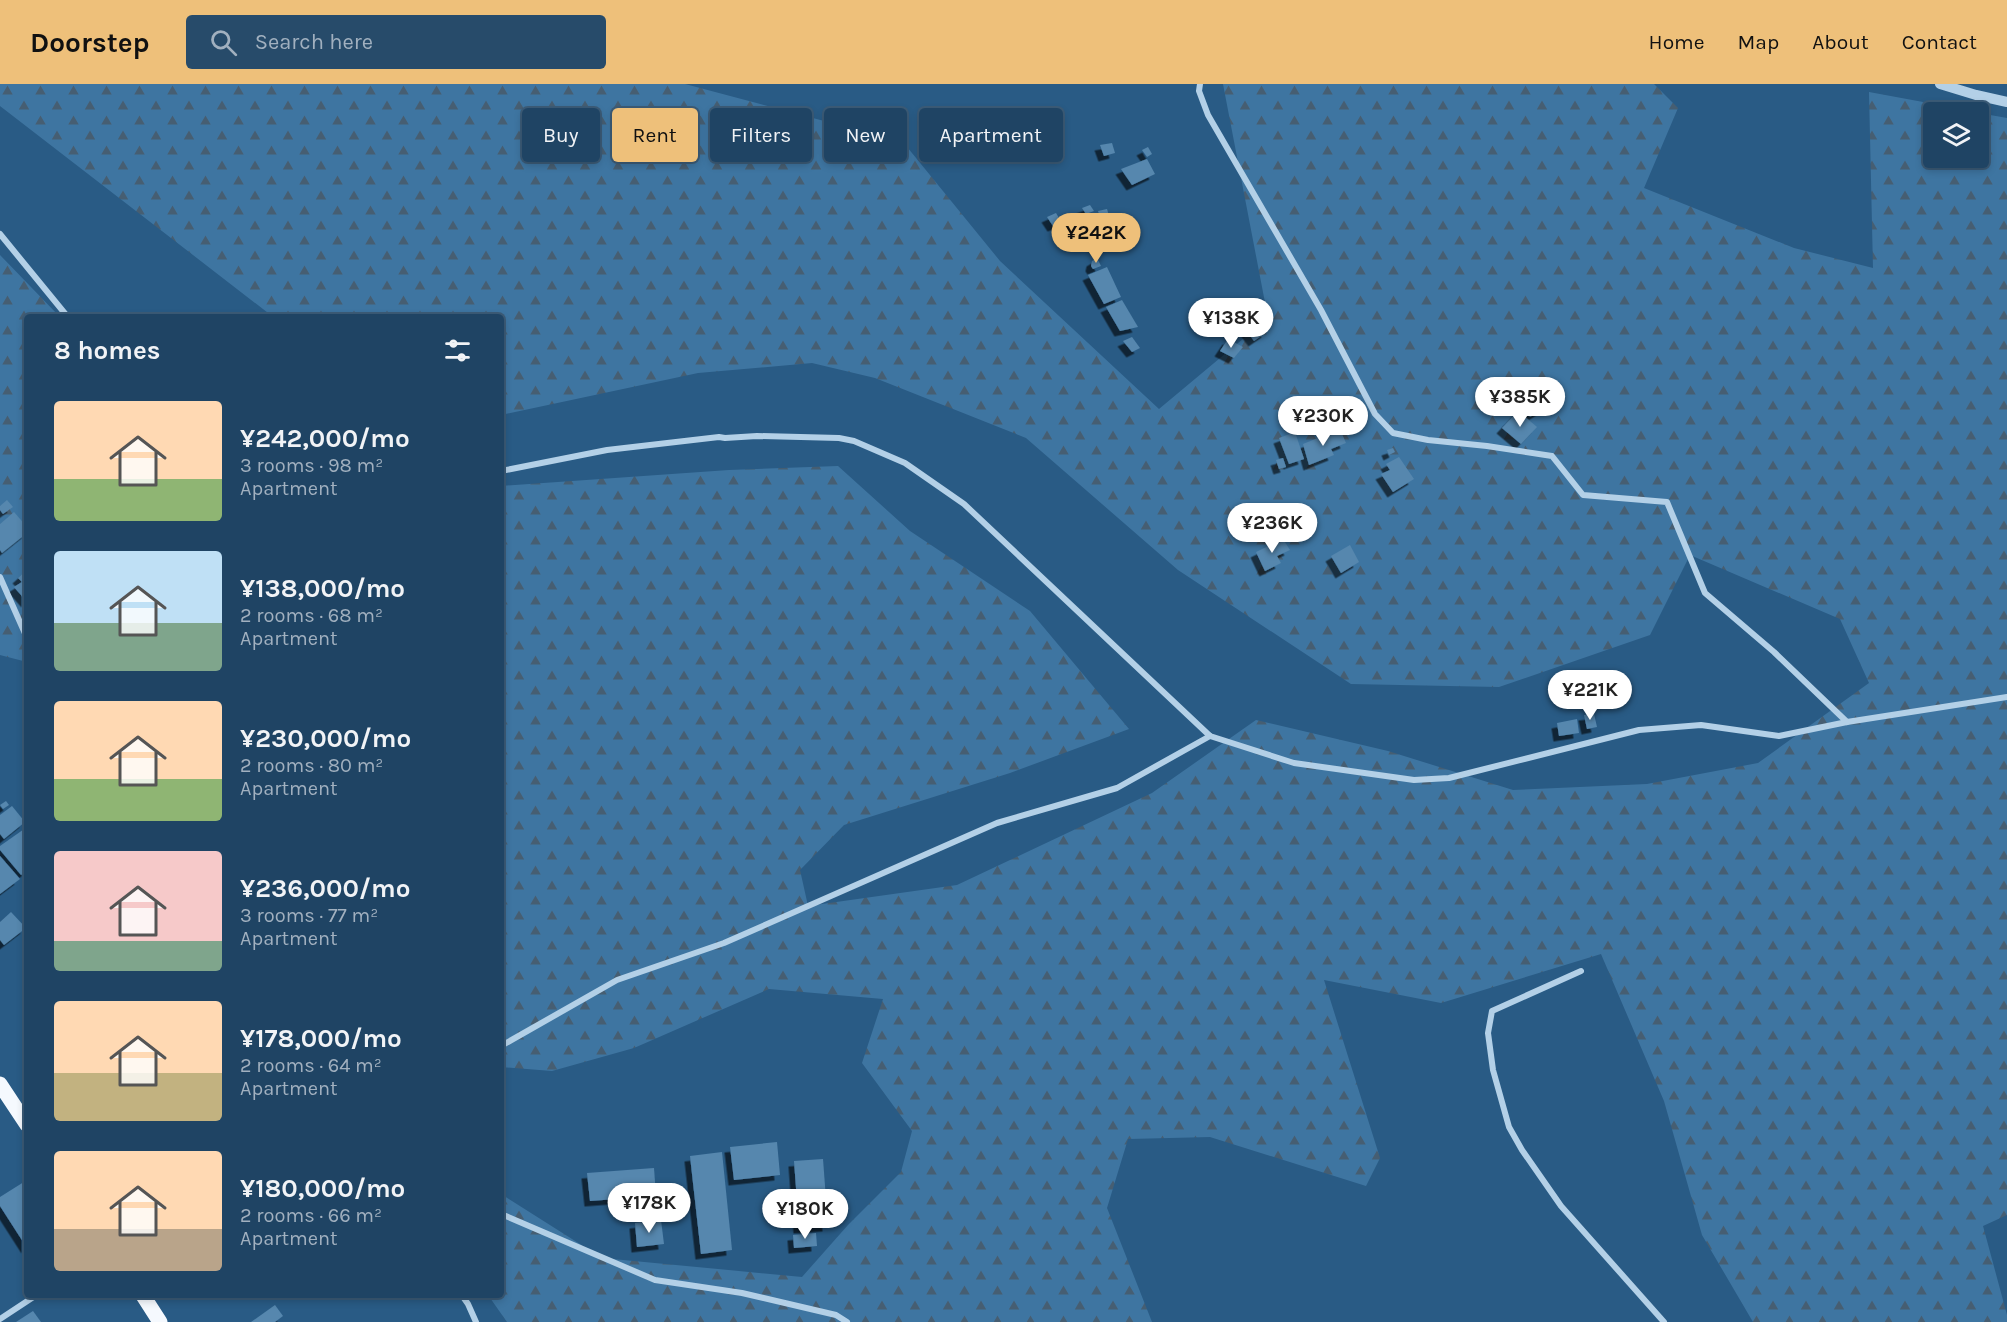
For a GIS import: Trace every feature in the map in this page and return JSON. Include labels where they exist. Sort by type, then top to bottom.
[{"type":"main road","points":[[0,1084],[24,1120]]},
{"type":"main road","points":[[145,1298],[160,1322]]},
{"type":"street","points":[[1200,84],[1199,91],[1208,115],[1321,310],[1375,414],[1393,433],[1428,440],[1552,456],[1583,495],[1667,502],[1705,593],[1774,652],[1846,722]]},
{"type":"street","points":[[1940,84],[2007,102]]},
{"type":"street","points":[[0,234],[65,314]]},
{"type":"street","points":[[504,470],[607,450],[719,437],[839,438],[854,441],[905,463],[964,504],[1210,736],[1294,763],[1414,780],[1449,778],[1639,730],[1701,725],[1779,735],[1846,722],[2007,697]]},
{"type":"street","points":[[0,577],[24,631]]},
{"type":"street","points":[[504,1044],[617,980],[724,943],[997,823],[1117,788],[1210,736]]},
{"type":"street","points":[[1581,971],[1492,1011],[1488,1033],[1493,1070],[1509,1127],[1522,1150],[1561,1206],[1664,1322]]},
{"type":"street","points":[[504,1215],[655,1280],[742,1293],[836,1315],[847,1322]]},
{"type":"street","points":[[0,1319],[32,1298]]},
{"type":"street","points":[[464,1298],[476,1322]]},
{"type":"green space","points":[[0,84],[685,84],[775,108],[710,108],[710,162],[812,162],[812,118],[824,121],[824,162],[907,162],[907,147],[1000,261],[1159,409],[1268,318],[1223,84],[1654,84],[1678,108],[1644,188],[1794,248],[1873,268],[1869,92],[1923,102],[1923,168],[1989,168],[1989,115],[2007,118],[2007,1215],[1983,1226],[2007,1322],[1753,1322],[1702,1235],[1664,1101],[1601,954],[1441,1003],[1324,980],[1380,1158],[1366,1186],[1210,1137],[1128,1139],[1107,1208],[1152,1322],[507,1322],[490,1298],[504,1298],[504,1196],[602,1258],[802,1277],[848,1225],[901,1172],[912,1131],[862,1063],[883,999],[769,989],[634,1048],[552,1071],[504,1067],[504,486],[729,470],[838,466],[910,531],[1030,611],[1129,729],[1010,773],[844,825],[800,870],[808,906],[957,885],[1152,793],[1256,720],[1388,751],[1513,790],[1647,784],[1758,763],[1869,683],[1840,619],[1690,555],[1650,635],[1499,687],[1351,684],[1178,570],[1026,438],[875,378],[812,363],[698,373],[504,414],[504,314],[269,314],[0,106]]},
{"type":"green space","points":[[0,255],[57,314],[24,314],[24,661],[0,655]]},
{"type":"building","points":[[1112,143],[1115,153],[1104,156],[1100,145]]},
{"type":"building","points":[[1148,147],[1152,154],[1147,157],[1142,150]]},
{"type":"building","points":[[1147,159],[1155,174],[1132,185],[1121,169]]},
{"type":"building","points":[[1090,205],[1094,211],[1086,214],[1082,208]]},
{"type":"building","points":[[1107,209],[1110,219],[1101,220],[1098,211]]},
{"type":"building","points":[[1056,213],[1062,223],[1053,226],[1047,217]]},
{"type":"building","points":[[1097,258],[1101,266],[1093,269],[1092,261]]},
{"type":"building","points":[[1107,267],[1121,297],[1104,304],[1088,275]]},
{"type":"building","points":[[1122,300],[1138,327],[1120,331],[1106,307]]},
{"type":"building","points":[[1259,316],[1267,332],[1254,341],[1243,326]]},
{"type":"building","points":[[1132,337],[1140,348],[1132,352],[1123,341]]},
{"type":"building","points":[[1228,339],[1243,347],[1234,358],[1220,351]]},
{"type":"building","points":[[1530,391],[1542,410],[1530,417],[1519,396]]},
{"type":"building","points":[[1518,411],[1537,427],[1521,444],[1502,428]]},
{"type":"building","points":[[1340,429],[1346,443],[1331,449],[1334,455],[1309,465],[1303,444]]},
{"type":"building","points":[[1295,432],[1304,459],[1289,464],[1279,438]]},
{"type":"building","points":[[1393,448],[1395,452],[1389,455],[1387,450]]},
{"type":"building","points":[[1399,457],[1414,479],[1393,492],[1381,474],[1390,470],[1386,464]]},
{"type":"building","points":[[1283,458],[1286,467],[1279,469],[1276,460]]},
{"type":"building","points":[[7,500],[13,507],[3,514],[0,506]]},
{"type":"building","points":[[14,512],[24,524],[24,535],[2,553],[0,550],[0,524]]},
{"type":"building","points":[[1283,539],[1290,550],[1277,556],[1281,563],[1265,571],[1256,552]]},
{"type":"building","points":[[1350,545],[1359,562],[1341,573],[1331,556]]},
{"type":"building","points":[[24,573],[24,599],[14,587],[22,582],[18,578]]},
{"type":"building","points":[[1594,714],[1597,727],[1587,729],[1584,715]]},
{"type":"building","points":[[1577,719],[1579,733],[1559,736],[1557,723]]},
{"type":"building","points":[[6,801],[9,805],[3,809],[0,805]]},
{"type":"building","points":[[12,806],[24,823],[4,839],[0,834],[0,815]]},
{"type":"building","points":[[24,829],[24,873],[21,875],[0,850],[0,846]]},
{"type":"building","points":[[0,856],[20,879],[0,894]]},
{"type":"building","points":[[11,912],[24,926],[24,930],[4,945],[0,940],[0,922]]},
{"type":"building","points":[[777,1142],[780,1175],[734,1180],[730,1147]]},
{"type":"building","points":[[722,1152],[732,1250],[701,1254],[690,1156]]},
{"type":"building","points":[[823,1159],[828,1226],[799,1228],[794,1161]]},
{"type":"building","points":[[654,1168],[656,1196],[590,1201],[587,1173]]},
{"type":"building","points":[[24,1182],[24,1243],[0,1206],[0,1197]]},
{"type":"building","points":[[661,1220],[664,1244],[637,1247],[635,1223]]},
{"type":"building","points":[[816,1233],[817,1246],[794,1248],[793,1235]]},
{"type":"building","points":[[275,1305],[283,1316],[275,1322],[251,1322]]},
{"type":"building","points":[[33,1311],[41,1322],[16,1322]]}]
